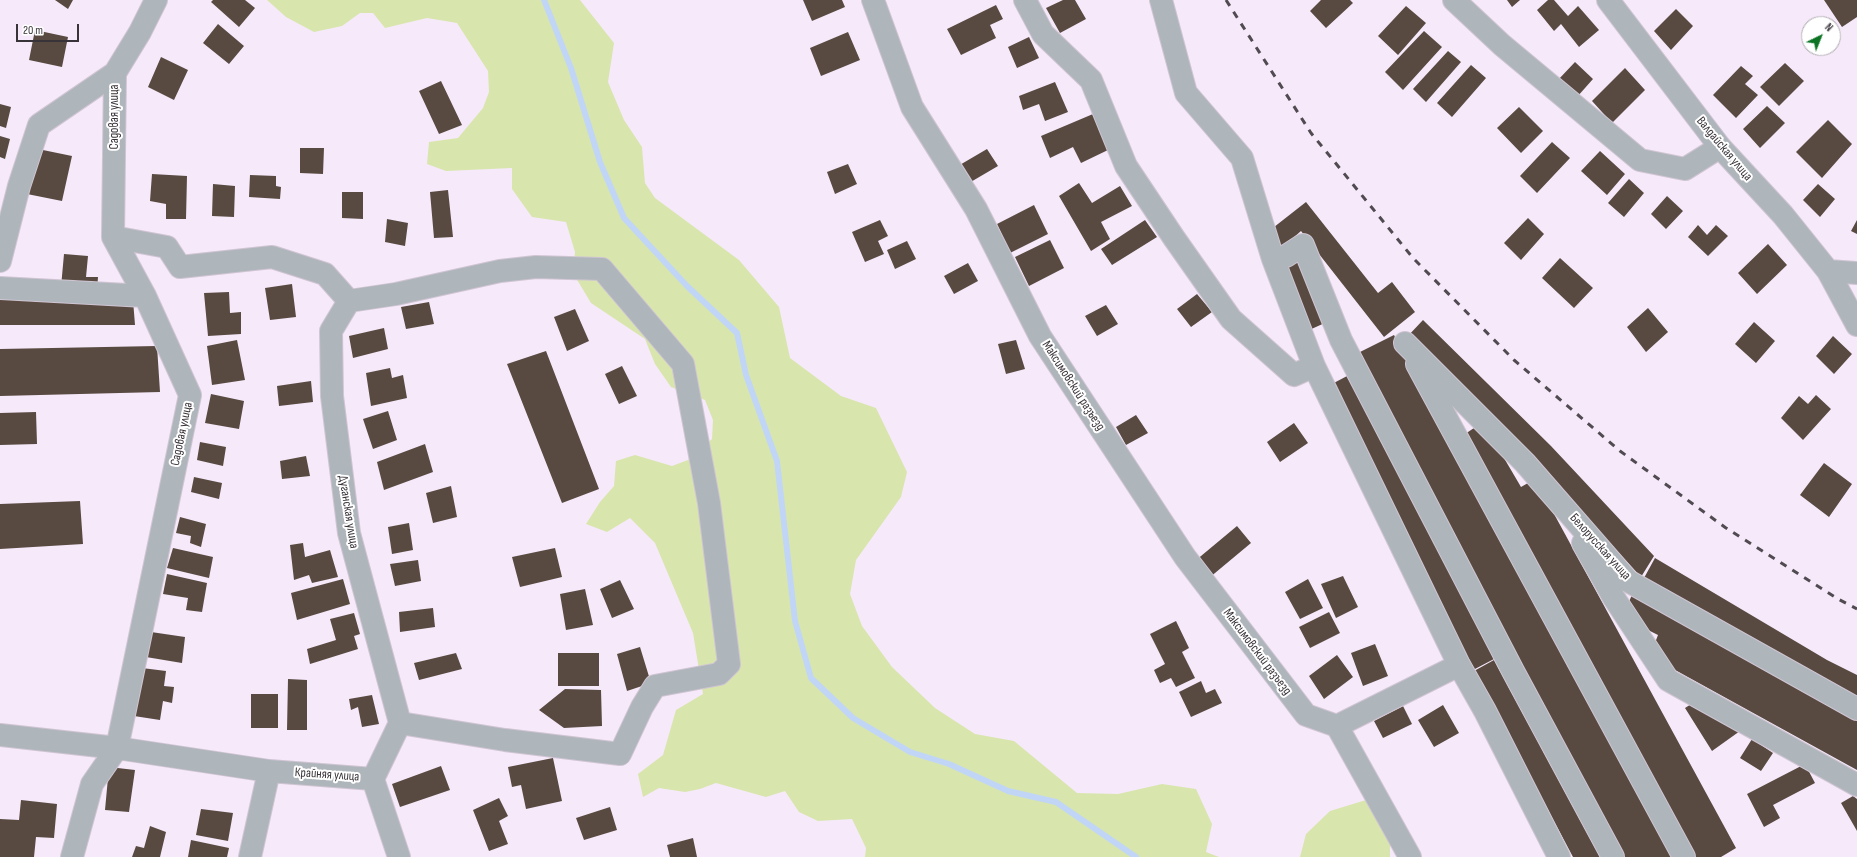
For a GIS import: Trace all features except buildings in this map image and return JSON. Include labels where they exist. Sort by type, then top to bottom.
[{"type":"street","name":"Садовая улица","points":[[72,857],[92,784],[117,748],[190,396],[145,296],[113,237],[115,73],[140,32],[156,0]]},
{"type":"street","name":"Максимовский разъезд","points":[[873,0],[912,107],[976,209],[1040,336],[1185,557],[1306,715],[1337,726]]},
{"type":"street","points":[[1025,0],[1043,34],[1091,80],[1126,166],[1231,319],[1294,375],[1314,366]]},
{"type":"street","points":[[1161,0],[1186,93],[1242,158],[1273,259],[1314,366],[1459,665],[1485,711],[1559,857]]},
{"type":"street","points":[[1454,0],[1502,45],[1640,160],[1685,169],[1720,147]]},
{"type":"street","name":"Валдайская улица","points":[[1608,0],[1720,147],[1783,215],[1828,271],[1857,325]]},
{"type":"street","points":[[0,261],[19,186],[39,125],[115,73]]},
{"type":"street","points":[[113,237],[167,247],[180,267],[272,257],[325,274],[349,301],[396,294],[476,275],[536,267],[602,269],[683,364],[709,503],[729,664],[719,674],[655,686],[642,707],[620,754],[505,740],[400,723]]},
{"type":"street","points":[[1286,256],[1303,246],[1341,340],[1513,671],[1613,857]]},
{"type":"street","points":[[1828,271],[1857,273]]},
{"type":"street","points":[[0,288],[145,296]]},
{"type":"street","name":"Дуганская улица","points":[[349,301],[331,331],[332,396],[349,533],[400,723]]},
{"type":"street","name":"Белорусская улица","points":[[1684,857],[1406,343],[1525,463],[1628,581],[1857,709]]},
{"type":"street","points":[[1559,502],[1614,598],[1668,680],[1857,785]]},
{"type":"street","points":[[1410,857],[1337,726],[1459,665]]},
{"type":"street","name":"Крайняя улица","points":[[0,735],[117,748],[268,771],[373,779],[400,723]]},
{"type":"street","points":[[250,857],[268,771]]},
{"type":"street","points":[[373,779],[399,857]]},
{"type":"green space","points":[[267,0],[580,0],[614,43],[608,82],[624,120],[642,147],[645,183],[655,198],[739,260],[779,307],[790,358],[841,396],[876,408],[907,472],[901,497],[856,560],[850,594],[862,626],[892,667],[935,708],[975,734],[1014,741],[1077,793],[1118,794],[1162,784],[1196,789],[1212,824],[1206,852],[1219,857],[865,857],[866,848],[852,819],[818,821],[799,812],[785,791],[766,797],[716,783],[700,789],[685,792],[659,788],[643,797],[638,774],[663,755],[676,710],[703,694],[693,633],[655,543],[630,518],[607,532],[586,524],[600,502],[614,486],[616,461],[635,455],[672,466],[688,460],[712,439],[713,420],[705,400],[671,387],[655,364],[645,339],[591,303],[573,273],[575,252],[566,222],[532,217],[512,189],[512,168],[446,171],[427,164],[429,142],[458,138],[483,108],[489,92],[488,71],[457,23],[427,18],[385,28],[373,13],[360,13],[342,26],[314,32],[286,17]]},
{"type":"green space","points":[[1366,800],[1390,844],[1390,857],[1300,857],[1306,834],[1330,811]]},
{"type":"waterway","points":[[544,0],[571,68],[600,162],[624,218],[687,286],[737,333],[746,375],[777,461],[795,621],[811,678],[853,718],[910,752],[949,764],[1008,791],[1056,802],[1136,857]]},
{"type":"railway","points":[[1226,0],[1311,133],[1413,258],[1514,360],[1620,451],[1726,528],[1838,599],[1857,609]]}]
